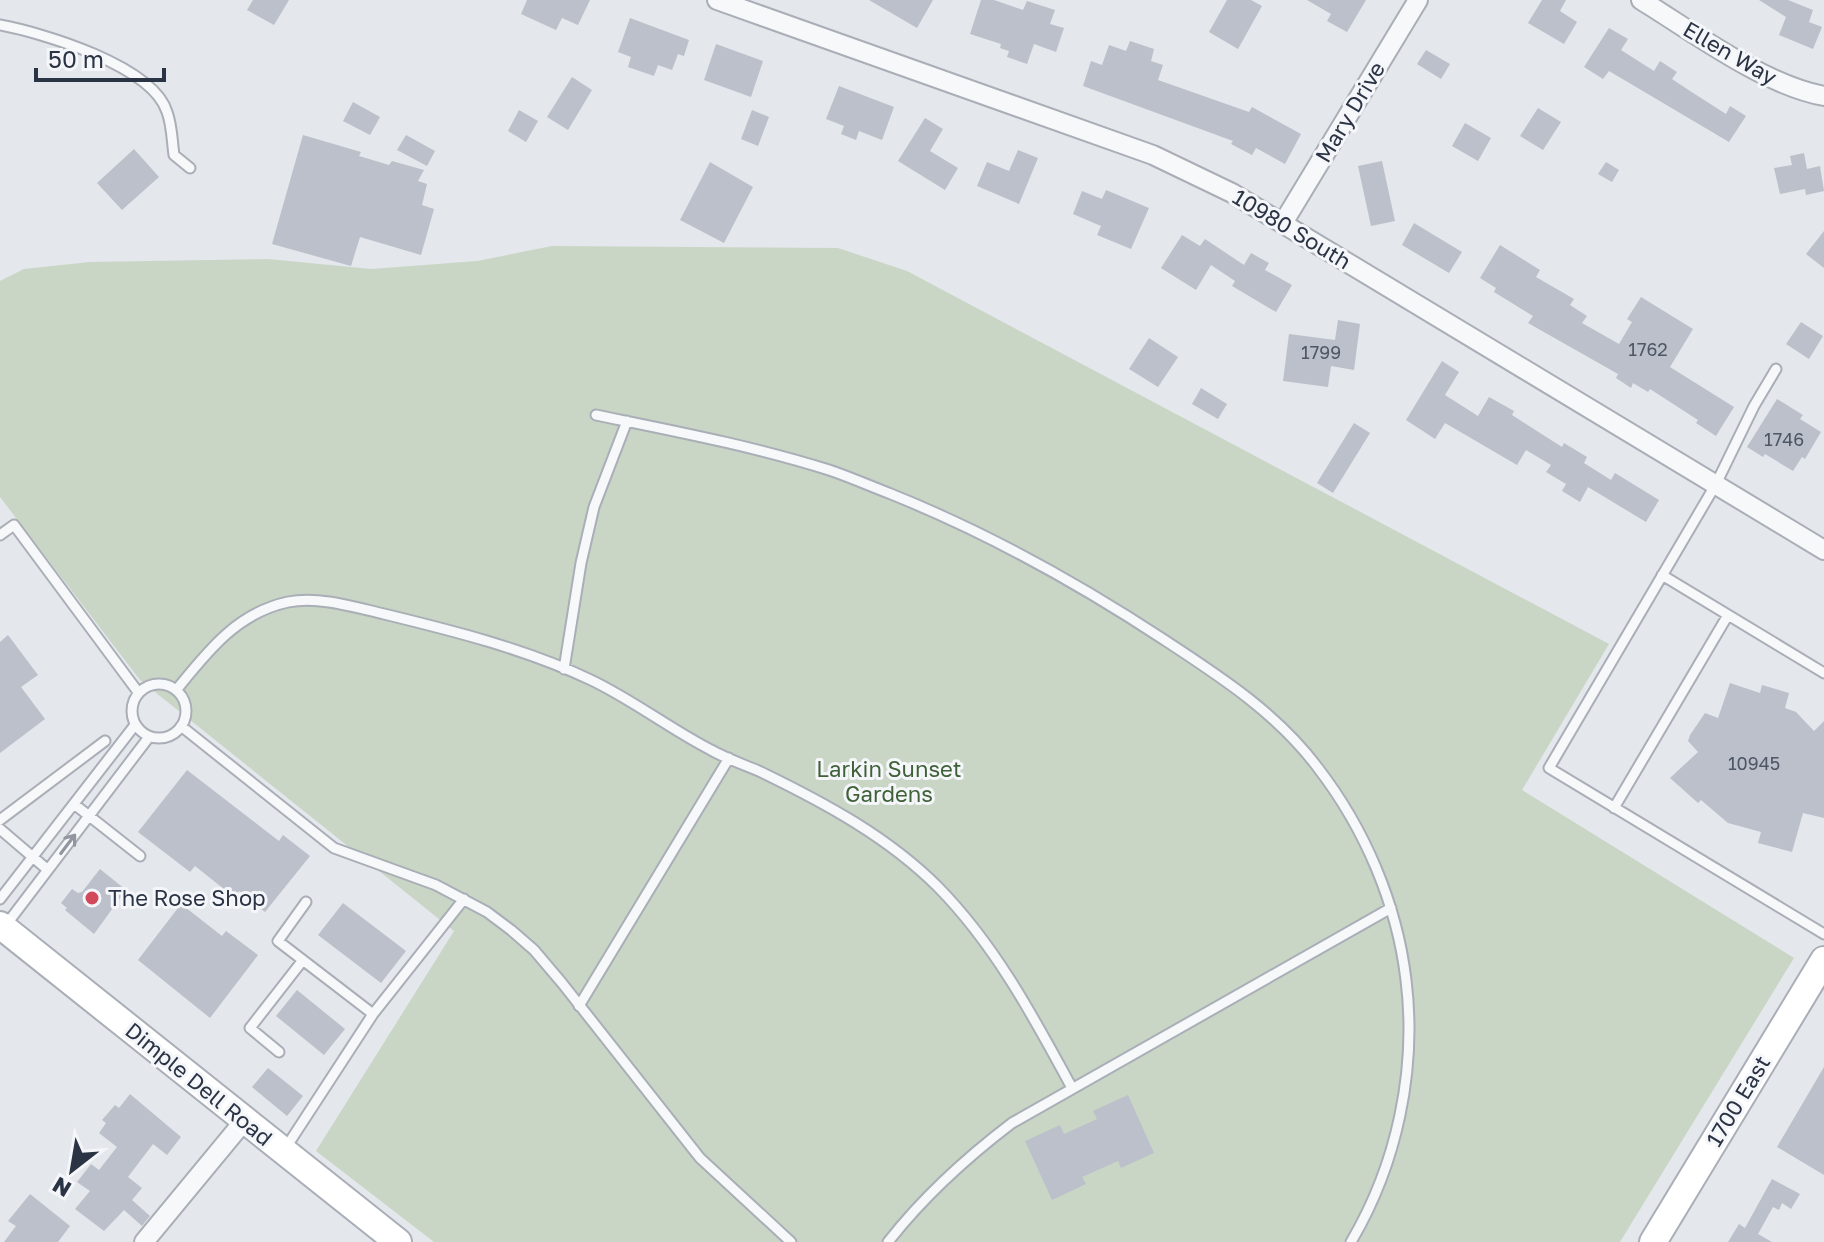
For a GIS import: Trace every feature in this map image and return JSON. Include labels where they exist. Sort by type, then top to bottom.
[{"type":"street","name":"10980 South","points":[[717,0],[1153,155],[1232,193],[1824,550]]},
{"type":"street","name":"Mary Drive","points":[[1283,223],[1418,0]]},
{"type":"street","name":"Ellen Way","points":[[1641,0],[1764,75],[1793,89],[1824,96]]},
{"type":"street","name":"Dimple Dell Road","points":[[2,927],[398,1242]]},
{"type":"street","name":"1700 East","points":[[1653,1242],[1824,960]]},
{"type":"street","points":[[144,1242],[244,1121]]},
{"type":"lane","points":[[0,25],[103,57],[144,80],[167,109],[174,155],[190,168]]},
{"type":"lane","points":[[1776,369],[1716,484],[1549,768],[1824,934]]},
{"type":"lane","points":[[596,415],[723,440],[831,471],[944,515],[1029,556],[1123,613],[1246,695],[1296,741],[1337,794],[1373,858],[1391,908],[1405,967],[1410,1026],[1409,1058],[1393,1145],[1379,1185],[1351,1242]]},
{"type":"lane","points":[[564,669],[581,563],[594,507],[627,421]]},
{"type":"lane","points":[[0,535],[14,525],[138,692]]},
{"type":"lane","points":[[1662,575],[1824,673]]},
{"type":"lane","points":[[177,689],[225,634],[246,618],[291,601],[346,605],[440,627],[591,680],[729,758],[850,818],[937,887],[1009,975],[1072,1088]]},
{"type":"lane","points":[[1614,808],[1728,615]]},
{"type":"lane","points":[[155,683],[177,689],[186,709],[181,726],[167,737],[149,737],[135,725],[131,708],[138,692],[155,683]]},
{"type":"lane","points":[[0,899],[135,725]]},
{"type":"lane","points":[[181,726],[334,848],[436,885],[464,899],[511,930],[534,950],[700,1158],[791,1242]]},
{"type":"lane","points":[[2,927],[149,737]]},
{"type":"lane","points":[[0,820],[105,741]]},
{"type":"lane","points":[[114,752],[128,764]]},
{"type":"lane","points":[[579,1006],[729,758]]},
{"type":"lane","points":[[74,804],[140,856]]},
{"type":"lane","points":[[0,829],[48,870]]},
{"type":"lane","points":[[283,1151],[373,1014],[464,899]]},
{"type":"lane","points":[[306,902],[278,941],[373,1014]]},
{"type":"lane","points":[[888,1242],[935,1188],[1012,1123],[1391,908]]},
{"type":"lane","points":[[279,1052],[250,1028],[303,960]]},
{"type":"green space","name":"Larkin Sunset Gardens","points":[[552,246],[838,248],[907,271],[1609,644],[1522,790],[1794,958],[1620,1242],[434,1242],[316,1151],[454,931],[140,680],[0,497],[0,281],[24,269],[90,262],[268,259],[371,269],[477,261]]},
{"type":"building","points":[[253,0],[289,0],[274,25],[247,10]]},
{"type":"building","points":[[527,0],[590,0],[578,25],[562,18],[556,30],[521,14]]},
{"type":"building","points":[[869,0],[933,0],[917,28]]},
{"type":"building","points":[[981,0],[994,0],[1023,10],[1027,1],[1055,10],[1050,24],[1064,28],[1056,52],[1034,44],[1027,64],[1007,57],[1009,51],[1000,48],[1001,44],[970,34]]},
{"type":"building","points":[[1227,0],[1251,0],[1262,6],[1238,49],[1209,32]]},
{"type":"building","points":[[1307,0],[1366,0],[1347,32],[1327,21],[1331,14]]},
{"type":"building","points":[[1542,0],[1566,0],[1560,11],[1577,22],[1564,44],[1528,23]]},
{"type":"building","points":[[1759,0],[1788,0],[1813,10],[1809,22],[1822,27],[1813,49],[1779,35],[1786,17]]},
{"type":"building","points":[[630,18],[689,40],[684,56],[678,54],[672,70],[658,65],[654,76],[628,67],[631,57],[618,52]]},
{"type":"building","points":[[1609,28],[1628,39],[1621,50],[1654,71],[1660,61],[1677,72],[1672,79],[1690,91],[1726,114],[1730,106],[1746,116],[1729,142],[1609,71],[1603,79],[1584,67]]},
{"type":"building","points":[[1130,41],[1154,49],[1151,61],[1163,65],[1158,80],[1249,112],[1252,107],[1301,134],[1285,164],[1256,148],[1252,155],[1231,144],[1233,141],[1083,86],[1091,61],[1102,65],[1109,45],[1126,51]]},
{"type":"building","points":[[716,44],[763,61],[751,97],[704,80]]},
{"type":"building","points":[[1426,50],[1450,64],[1441,79],[1417,64]]},
{"type":"building","points":[[572,77],[592,90],[568,130],[547,117]]},
{"type":"building","points":[[839,86],[894,107],[882,140],[859,131],[856,140],[841,134],[844,126],[826,119]]},
{"type":"building","points":[[353,102],[380,117],[370,135],[343,121]]},
{"type":"building","points":[[1538,108],[1561,122],[1543,150],[1520,136]]},
{"type":"building","points":[[519,110],[538,121],[526,142],[508,131]]},
{"type":"building","points":[[752,110],[769,117],[758,146],[741,139]]},
{"type":"building","points":[[925,118],[943,129],[930,151],[958,168],[945,190],[898,161]]},
{"type":"building","points":[[1465,123],[1491,138],[1478,161],[1452,146]]},
{"type":"building","points":[[303,135],[361,152],[359,156],[389,165],[392,161],[424,170],[418,181],[427,184],[422,205],[434,209],[421,255],[360,237],[351,266],[272,244]]},
{"type":"building","points":[[406,135],[435,151],[427,166],[397,150]]},
{"type":"building","points":[[134,149],[159,177],[122,210],[97,183]]},
{"type":"building","points":[[1018,150],[1038,158],[1019,204],[977,186],[987,162],[1009,171]]},
{"type":"building","points":[[1804,153],[1807,169],[1820,166],[1824,191],[1806,195],[1805,189],[1780,194],[1774,168],[1792,165],[1790,156]]},
{"type":"building","points":[[1382,161],[1395,221],[1371,226],[1358,166]]},
{"type":"building","points":[[710,162],[753,187],[724,243],[680,220]]},
{"type":"building","points":[[1606,162],[1619,170],[1612,182],[1598,174]]},
{"type":"building","points":[[1106,190],[1149,208],[1131,249],[1097,235],[1101,226],[1073,214],[1082,191],[1102,199]]},
{"type":"building","points":[[1414,223],[1462,252],[1449,273],[1402,245]]},
{"type":"building","points":[[1824,231],[1824,268],[1806,254]]},
{"type":"building","points":[[1182,235],[1200,246],[1205,239],[1244,265],[1251,253],[1269,263],[1265,270],[1292,285],[1276,312],[1232,286],[1235,281],[1211,265],[1196,290],[1161,268]]},
{"type":"building","points":[[1500,245],[1540,270],[1536,277],[1574,299],[1570,305],[1587,316],[1582,323],[1619,344],[1632,322],[1627,319],[1641,297],[1693,329],[1670,367],[1734,407],[1716,436],[1696,423],[1698,420],[1650,389],[1648,392],[1633,383],[1631,388],[1616,378],[1618,374],[1528,323],[1533,316],[1494,292],[1496,288],[1480,278]]},
{"type":"building","points":[[1338,320],[1360,324],[1354,370],[1331,366],[1328,387],[1283,381],[1289,334],[1335,340]]},
{"type":"building","points":[[1801,322],[1823,336],[1809,359],[1786,344]]},
{"type":"building","points":[[1149,338],[1178,357],[1158,387],[1129,369]]},
{"type":"building","points":[[1442,361],[1459,372],[1445,395],[1478,416],[1489,397],[1514,411],[1512,415],[1562,447],[1564,443],[1587,457],[1584,463],[1611,480],[1615,473],[1659,500],[1646,522],[1588,487],[1580,502],[1562,491],[1566,484],[1546,472],[1551,465],[1526,450],[1517,465],[1445,423],[1435,439],[1406,420]]},
{"type":"building","points":[[1201,388],[1227,404],[1218,419],[1192,404]]},
{"type":"building","points":[[1777,399],[1803,415],[1800,419],[1821,432],[1805,459],[1802,457],[1793,471],[1747,447]]},
{"type":"building","points":[[1354,423],[1370,433],[1333,493],[1317,483]]},
{"type":"building","points":[[8,635],[38,675],[21,687],[45,719],[0,753],[0,642]]},
{"type":"building","points":[[1730,683],[1760,693],[1762,685],[1789,693],[1785,708],[1796,712],[1814,731],[1824,721],[1824,818],[1803,813],[1792,852],[1758,843],[1761,832],[1728,823],[1701,800],[1698,803],[1670,778],[1698,752],[1688,741],[1690,735],[1705,713],[1718,718]]},
{"type":"building","points":[[187,770],[279,841],[283,835],[310,856],[265,912],[239,891],[234,897],[195,866],[190,872],[138,832]]},
{"type":"building","name":"The Rose Shop","points":[[100,869],[126,890],[94,934],[61,903],[72,889],[82,892]]},
{"type":"building","points":[[343,903],[406,951],[381,983],[318,935]]},
{"type":"building","points":[[181,904],[222,936],[226,931],[258,955],[210,1018],[138,960]]},
{"type":"building","points":[[297,990],[345,1029],[324,1055],[276,1016]]},
{"type":"building","points":[[1824,1067],[1824,1175],[1777,1147]]},
{"type":"building","points":[[268,1068],[303,1096],[287,1116],[252,1087]]},
{"type":"building","points":[[130,1094],[181,1137],[167,1155],[153,1144],[128,1177],[142,1188],[132,1200],[150,1216],[142,1226],[124,1210],[104,1231],[75,1209],[90,1191],[77,1182],[91,1164],[99,1170],[117,1147],[99,1133],[106,1123],[102,1120],[115,1105],[119,1108]]},
{"type":"building","points":[[1128,1095],[1154,1153],[1121,1168],[1118,1161],[1082,1177],[1086,1184],[1052,1200],[1025,1141],[1060,1125],[1064,1134],[1097,1119],[1093,1111]]},
{"type":"building","points":[[1772,1179],[1800,1194],[1791,1209],[1782,1203],[1779,1210],[1773,1207],[1758,1234],[1772,1242],[1728,1242],[1739,1224],[1745,1228]]},
{"type":"building","points":[[30,1194],[70,1226],[58,1242],[4,1242],[16,1226],[8,1221]]},
{"type":"place","name":"The Rose Shop","points":[[92,898]]}]
